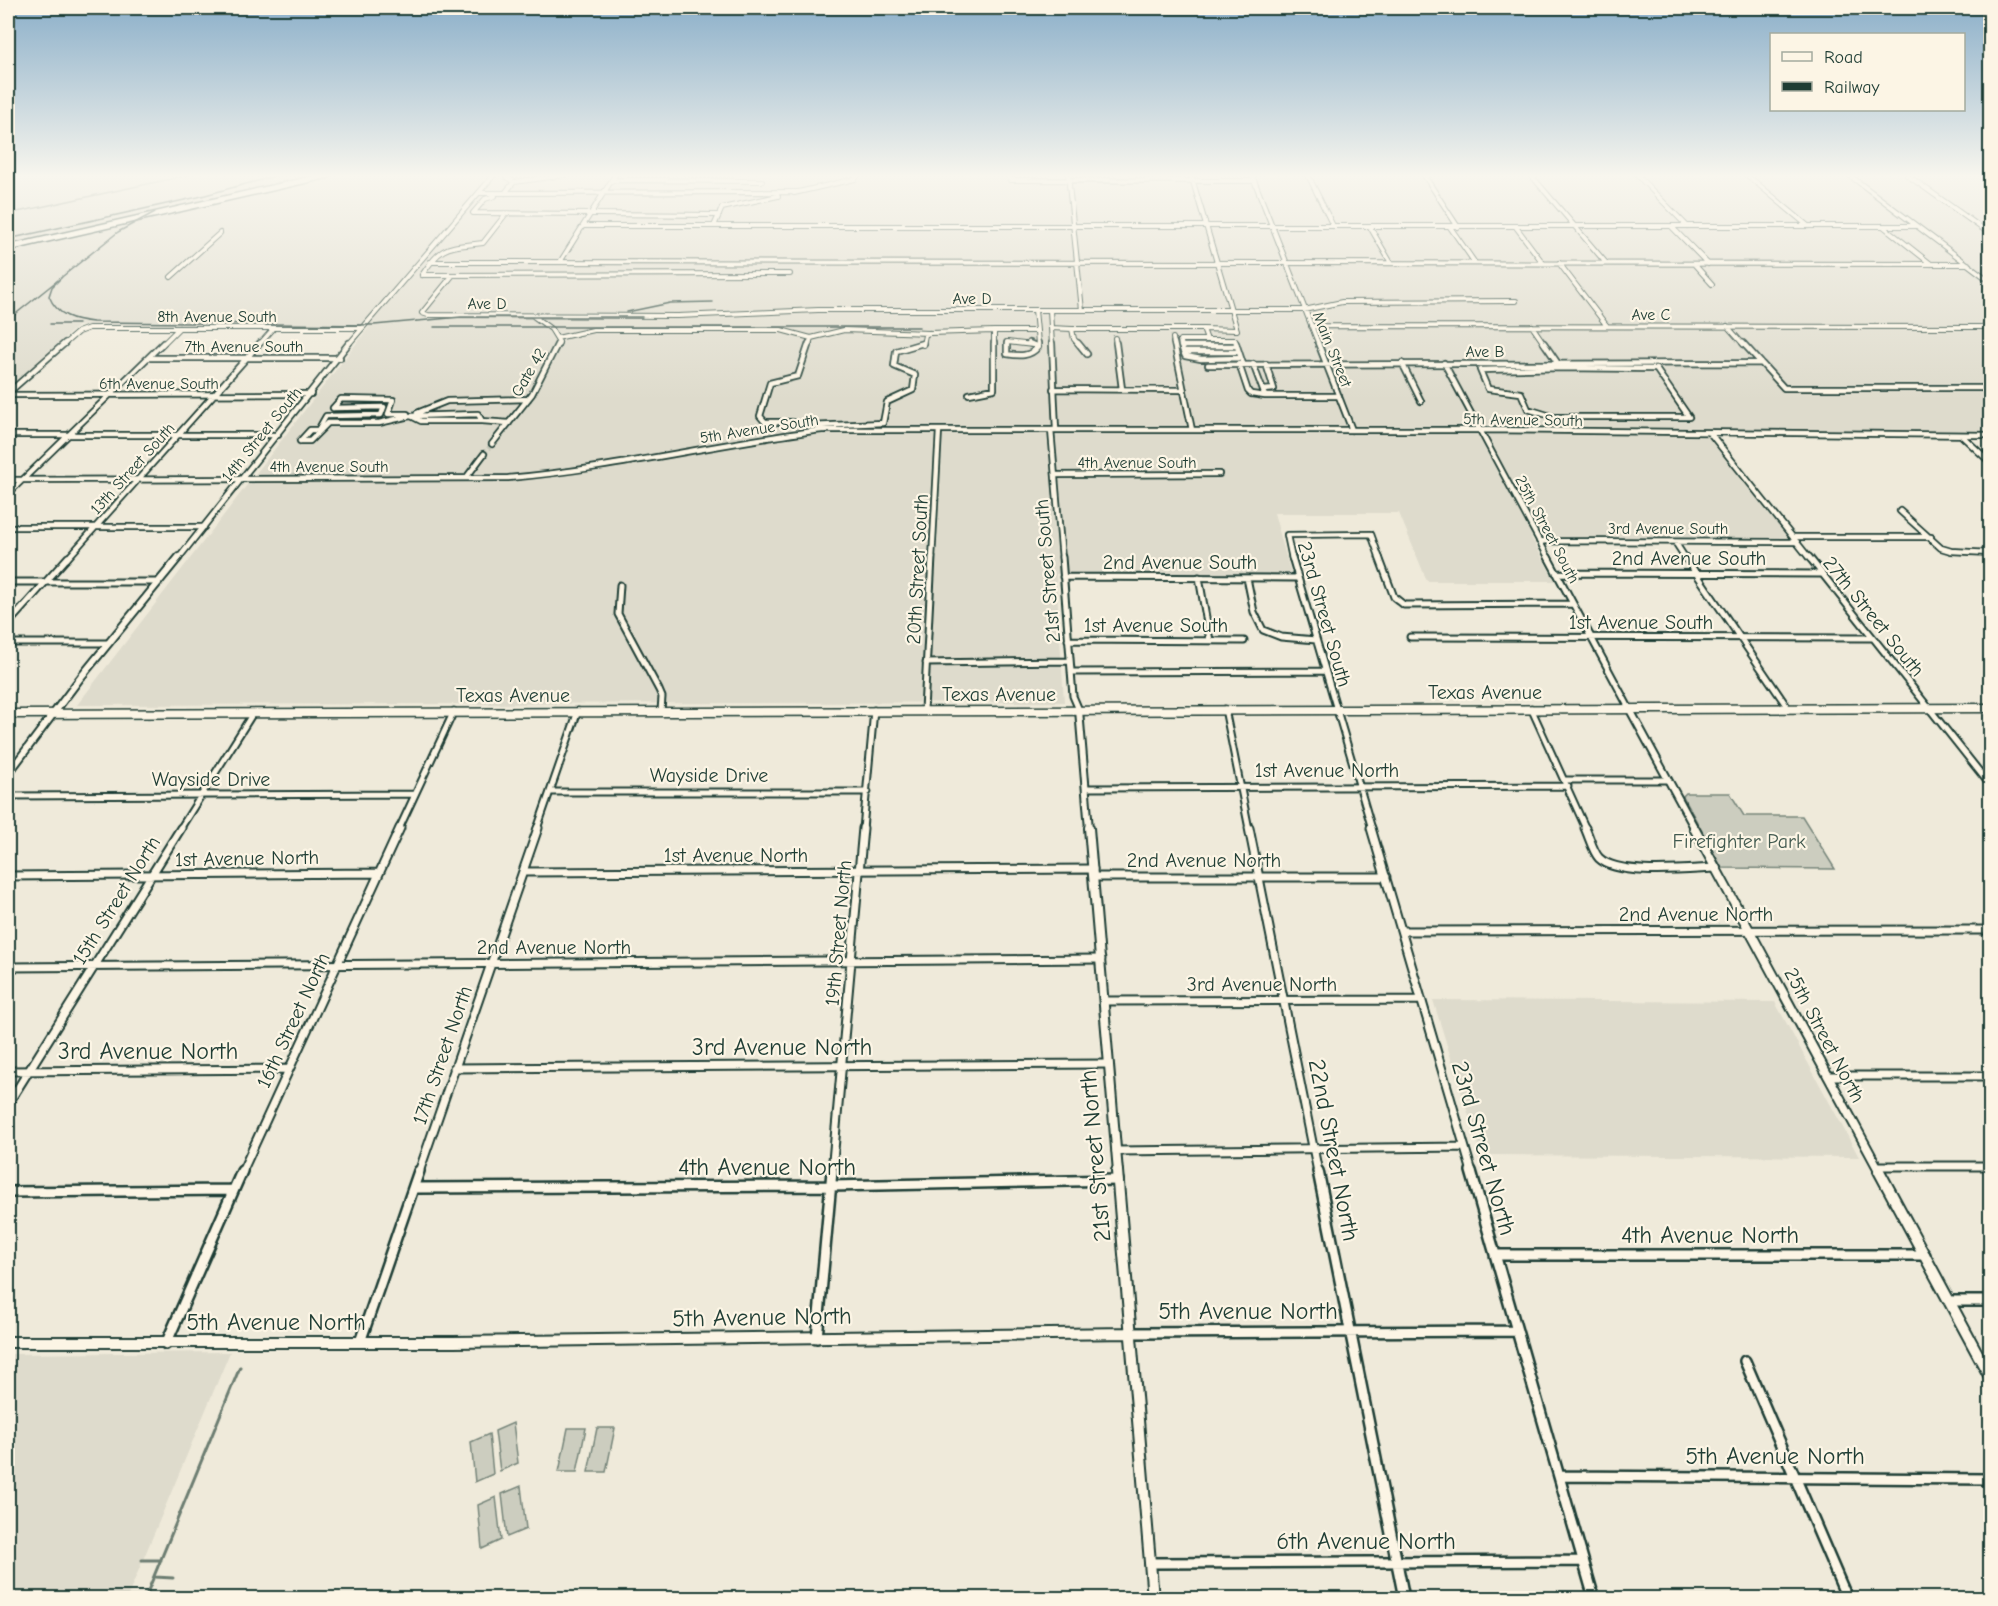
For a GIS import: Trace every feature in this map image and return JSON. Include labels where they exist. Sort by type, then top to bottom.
[{"type":"main road","name":"Texas Avenue","points":[[8,714],[1990,708]]},
{"type":"street","points":[[171,277],[201,250]]},
{"type":"street","name":"14th Street South","points":[[8,774],[109,643],[244,478],[362,328],[430,250]]},
{"type":"street","points":[[439,250],[422,275],[790,274]]},
{"type":"street","points":[[560,262],[568,250]]},
{"type":"street","points":[[1076,250],[1082,310]]},
{"type":"street","points":[[1051,328],[1237,330],[1213,250]]},
{"type":"street","name":"Main Street","points":[[1281,250],[1352,430]]},
{"type":"street","points":[[1383,250],[1390,263]]},
{"type":"street","points":[[1466,250],[1475,263]]},
{"type":"street","points":[[1533,250],[1543,263]]},
{"type":"street","points":[[1595,250],[1606,263]]},
{"type":"street","points":[[1694,250],[1708,264]]},
{"type":"street","points":[[1914,250],[1932,264]]},
{"type":"street","points":[[1949,250],[1990,281]]},
{"type":"street","points":[[430,262],[1968,264]]},
{"type":"street","points":[[687,274],[692,262]]},
{"type":"street","points":[[1559,263],[1607,326]]},
{"type":"street","points":[[1694,264],[1712,284]]},
{"type":"street","name":"Ave D","points":[[452,276],[422,313],[428,315],[678,316],[818,310],[1304,310],[1342,302],[1516,301]]},
{"type":"street","points":[[1035,310],[1038,347],[1033,353],[1018,356],[1007,354],[1006,347],[1007,342],[1029,342],[1038,347]]},
{"type":"street","name":"21st Street South","points":[[1050,310],[1055,475],[1073,696],[1078,710]]},
{"type":"street","name":"Gate 42","points":[[492,444],[528,399],[559,342],[551,329],[533,315]]},
{"type":"street","name":"Ave C","points":[[1311,326],[1990,327]]},
{"type":"street","points":[[1532,326],[1561,368],[1656,369],[1689,417],[1554,417],[1528,409],[1521,393],[1488,390],[1480,370],[1561,368]]},
{"type":"street","points":[[1727,326],[1784,388],[1990,388]]},
{"type":"street","name":"8th Avenue South","points":[[8,394],[74,335],[89,328],[362,328]]},
{"type":"street","points":[[8,494],[179,328]]},
{"type":"street","name":"13th Street South","points":[[8,624],[274,328]]},
{"type":"street","points":[[1072,328],[1074,339],[1087,354]]},
{"type":"street","points":[[1203,329],[1207,340]]},
{"type":"street","points":[[557,338],[593,330],[781,330],[811,338],[844,330],[929,333],[1037,332]]},
{"type":"street","points":[[969,394],[994,389],[994,331]]},
{"type":"street","points":[[811,338],[798,376],[770,383],[760,416],[765,422],[791,422],[810,426],[883,423],[887,402],[913,390],[915,375],[894,366],[896,351],[923,345],[925,335],[929,333]]},
{"type":"street","points":[[1115,338],[1122,389]]},
{"type":"street","points":[[1173,338],[1192,430]]},
{"type":"street","points":[[1241,358],[1201,359],[1185,356],[1180,340],[1235,340],[1241,358],[1248,391],[1251,394],[1339,396]]},
{"type":"street","points":[[1181,346],[1237,346]]},
{"type":"street","points":[[1184,352],[1239,352]]},
{"type":"street","name":"7th Avenue South","points":[[147,358],[340,358]]},
{"type":"street","points":[[1402,363],[1421,401]]},
{"type":"street","name":"25th Street South","points":[[1444,363],[1629,708]]},
{"type":"street","name":"Ave B","points":[[1208,364],[1761,363]]},
{"type":"street","points":[[1253,364],[1264,393]]},
{"type":"street","points":[[1264,393],[1274,389],[1266,364]]},
{"type":"street","points":[[1053,389],[1184,390]]},
{"type":"street","name":"6th Avenue South","points":[[8,394],[311,394]]},
{"type":"street","points":[[509,423],[482,421],[478,414],[410,416],[379,423],[328,423],[310,441],[300,441],[310,430],[318,430],[326,416],[381,415],[384,411],[384,407],[333,408],[341,399],[393,400],[388,414],[402,414],[419,413],[447,401],[528,399]]},
{"type":"street","name":"20th Street South","points":[[924,710],[939,430]]},
{"type":"street","name":"5th Avenue South","points":[[508,478],[586,469],[800,432],[1481,430],[1990,435]]},
{"type":"street","name":"27th Street South","points":[[1710,433],[1990,785]]},
{"type":"street","points":[[8,435],[278,435]]},
{"type":"street","points":[[1962,435],[1990,462]]},
{"type":"street","points":[[466,478],[484,454]]},
{"type":"street","name":"4th Avenue South","points":[[1055,475],[1219,474]]},
{"type":"street","name":"4th Avenue South","points":[[8,480],[508,478]]},
{"type":"street","points":[[1900,511],[1941,548],[1958,552],[1990,553]]},
{"type":"street","points":[[8,527],[204,527]]},
{"type":"street","name":"23rd Street South","points":[[1337,709],[1297,578],[1287,535],[1371,534],[1394,597],[1404,605],[1573,604]]},
{"type":"street","name":"3rd Avenue South","points":[[1539,541],[1675,542],[1930,537]]},
{"type":"street","points":[[1675,542],[1788,708]]},
{"type":"street","name":"2nd Avenue South","points":[[1556,573],[1822,574]]},
{"type":"street","name":"2nd Avenue South","points":[[1063,577],[1297,578]]},
{"type":"street","points":[[1199,577],[1210,640]]},
{"type":"street","points":[[1247,578],[1259,627],[1266,634],[1280,638],[1316,640]]},
{"type":"street","points":[[8,582],[159,582]]},
{"type":"street","points":[[620,585],[618,614],[659,690],[662,697],[661,711]]},
{"type":"street","name":"1st Avenue South","points":[[1410,637],[1873,638]]},
{"type":"street","name":"1st Avenue South","points":[[1068,639],[1244,641]]},
{"type":"street","points":[[8,644],[109,643]]},
{"type":"street","points":[[926,663],[1070,661]]},
{"type":"street","points":[[1071,672],[1325,671]]},
{"type":"street","points":[[1531,708],[1599,858],[1604,862],[1628,869],[1716,868]]},
{"type":"street","name":"25th Street North","points":[[1629,708],[1990,1377]]},
{"type":"street","name":"22nd Street North","points":[[1225,709],[1404,1599]]},
{"type":"street","name":"23rd Street North","points":[[1337,709],[1594,1599]]},
{"type":"street","name":"19th Street North","points":[[817,1338],[874,710]]},
{"type":"street","name":"21st Street North","points":[[1078,710],[1101,959],[1152,1599]]},
{"type":"street","name":"16th Street North","points":[[166,1344],[288,1069],[454,711]]},
{"type":"street","name":"17th Street North","points":[[360,1342],[578,711]]},
{"type":"street","name":"15th Street North","points":[[8,1104],[253,713]]},
{"type":"street","name":"1st Avenue North","points":[[1086,788],[1360,787],[1668,780]]},
{"type":"street","name":"Wayside Drive","points":[[550,792],[868,792]]},
{"type":"street","name":"Wayside Drive","points":[[8,796],[415,794]]},
{"type":"street","name":"1st Avenue North","points":[[523,872],[1093,873]]},
{"type":"street","name":"1st Avenue North","points":[[8,876],[379,873]]},
{"type":"street","name":"2nd Avenue North","points":[[1093,873],[1386,877]]},
{"type":"street","name":"2nd Avenue North","points":[[1402,931],[1990,930]]},
{"type":"street","name":"2nd Avenue North","points":[[8,967],[1101,959]]},
{"type":"street","name":"3rd Avenue North","points":[[1104,1001],[1421,1000]]},
{"type":"street","name":"3rd Avenue North","points":[[454,1068],[1109,1064]]},
{"type":"street","name":"3rd Avenue North","points":[[8,1071],[288,1069]]},
{"type":"street","points":[[1828,1076],[1990,1076]]},
{"type":"street","points":[[1116,1151],[1464,1147]]},
{"type":"street","points":[[1877,1166],[1990,1166]]},
{"type":"street","name":"4th Avenue North","points":[[415,1188],[831,1186],[1119,1180]]},
{"type":"street","points":[[8,1192],[233,1190]]},
{"type":"street","name":"4th Avenue North","points":[[1495,1255],[1925,1255]]},
{"type":"street","points":[[1950,1301],[1990,1301]]},
{"type":"street","name":"5th Avenue North","points":[[8,1342],[166,1344],[1516,1330]]},
{"type":"street","points":[[1745,1361],[1847,1599]]},
{"type":"street","name":"5th Avenue North","points":[[1558,1476],[1990,1479]]},
{"type":"street","name":"6th Avenue North","points":[[1150,1563],[1583,1561]]},
{"type":"shaded area","points":[[1990,250],[1990,438],[1707,436],[1788,538],[1531,537],[1555,581],[1427,581],[1399,513],[1274,513],[1291,574],[1056,574],[1064,702],[77,705],[369,327],[78,326],[8,387],[8,251]]},
{"type":"shaded area","points":[[1433,1000],[1775,1002],[1859,1157],[1481,1155]]},
{"type":"shaded area","points":[[230,1352],[127,1598],[8,1598],[8,1354]]},
{"type":"green space","name":"Firefighter Park","points":[[1686,793],[1730,793],[1744,816],[1802,816],[1835,869],[1722,868],[1683,796]]},
{"type":"green space","points":[[513,1423],[518,1463],[500,1471],[495,1431]]},
{"type":"green space","points":[[568,1428],[586,1428],[577,1472],[559,1472]]},
{"type":"green space","points":[[597,1428],[615,1428],[606,1472],[588,1472]]},
{"type":"green space","points":[[489,1434],[493,1474],[475,1482],[471,1442]]},
{"type":"green space","points":[[521,1486],[526,1529],[507,1537],[502,1494]]},
{"type":"green space","points":[[496,1497],[501,1540],[482,1549],[478,1505]]},
{"type":"waterway","points":[[161,1560],[240,1367]]},
{"type":"waterway","points":[[142,1560],[161,1560]]},
{"type":"waterway","points":[[145,1598],[161,1560]]},
{"type":"waterway","points":[[155,1577],[173,1578]]},
{"type":"tunnel","points":[[484,454],[492,444]]},
{"type":"railway","points":[[8,320],[96,250]]},
{"type":"railway","points":[[62,277],[52,287],[49,296],[52,303],[67,316],[93,322],[374,325],[461,317],[642,317]]},
{"type":"railway","points":[[627,312],[670,303],[713,302]]},
{"type":"railway","points":[[50,324],[78,324]]},
{"type":"railway","points":[[434,327],[919,327]]}]
